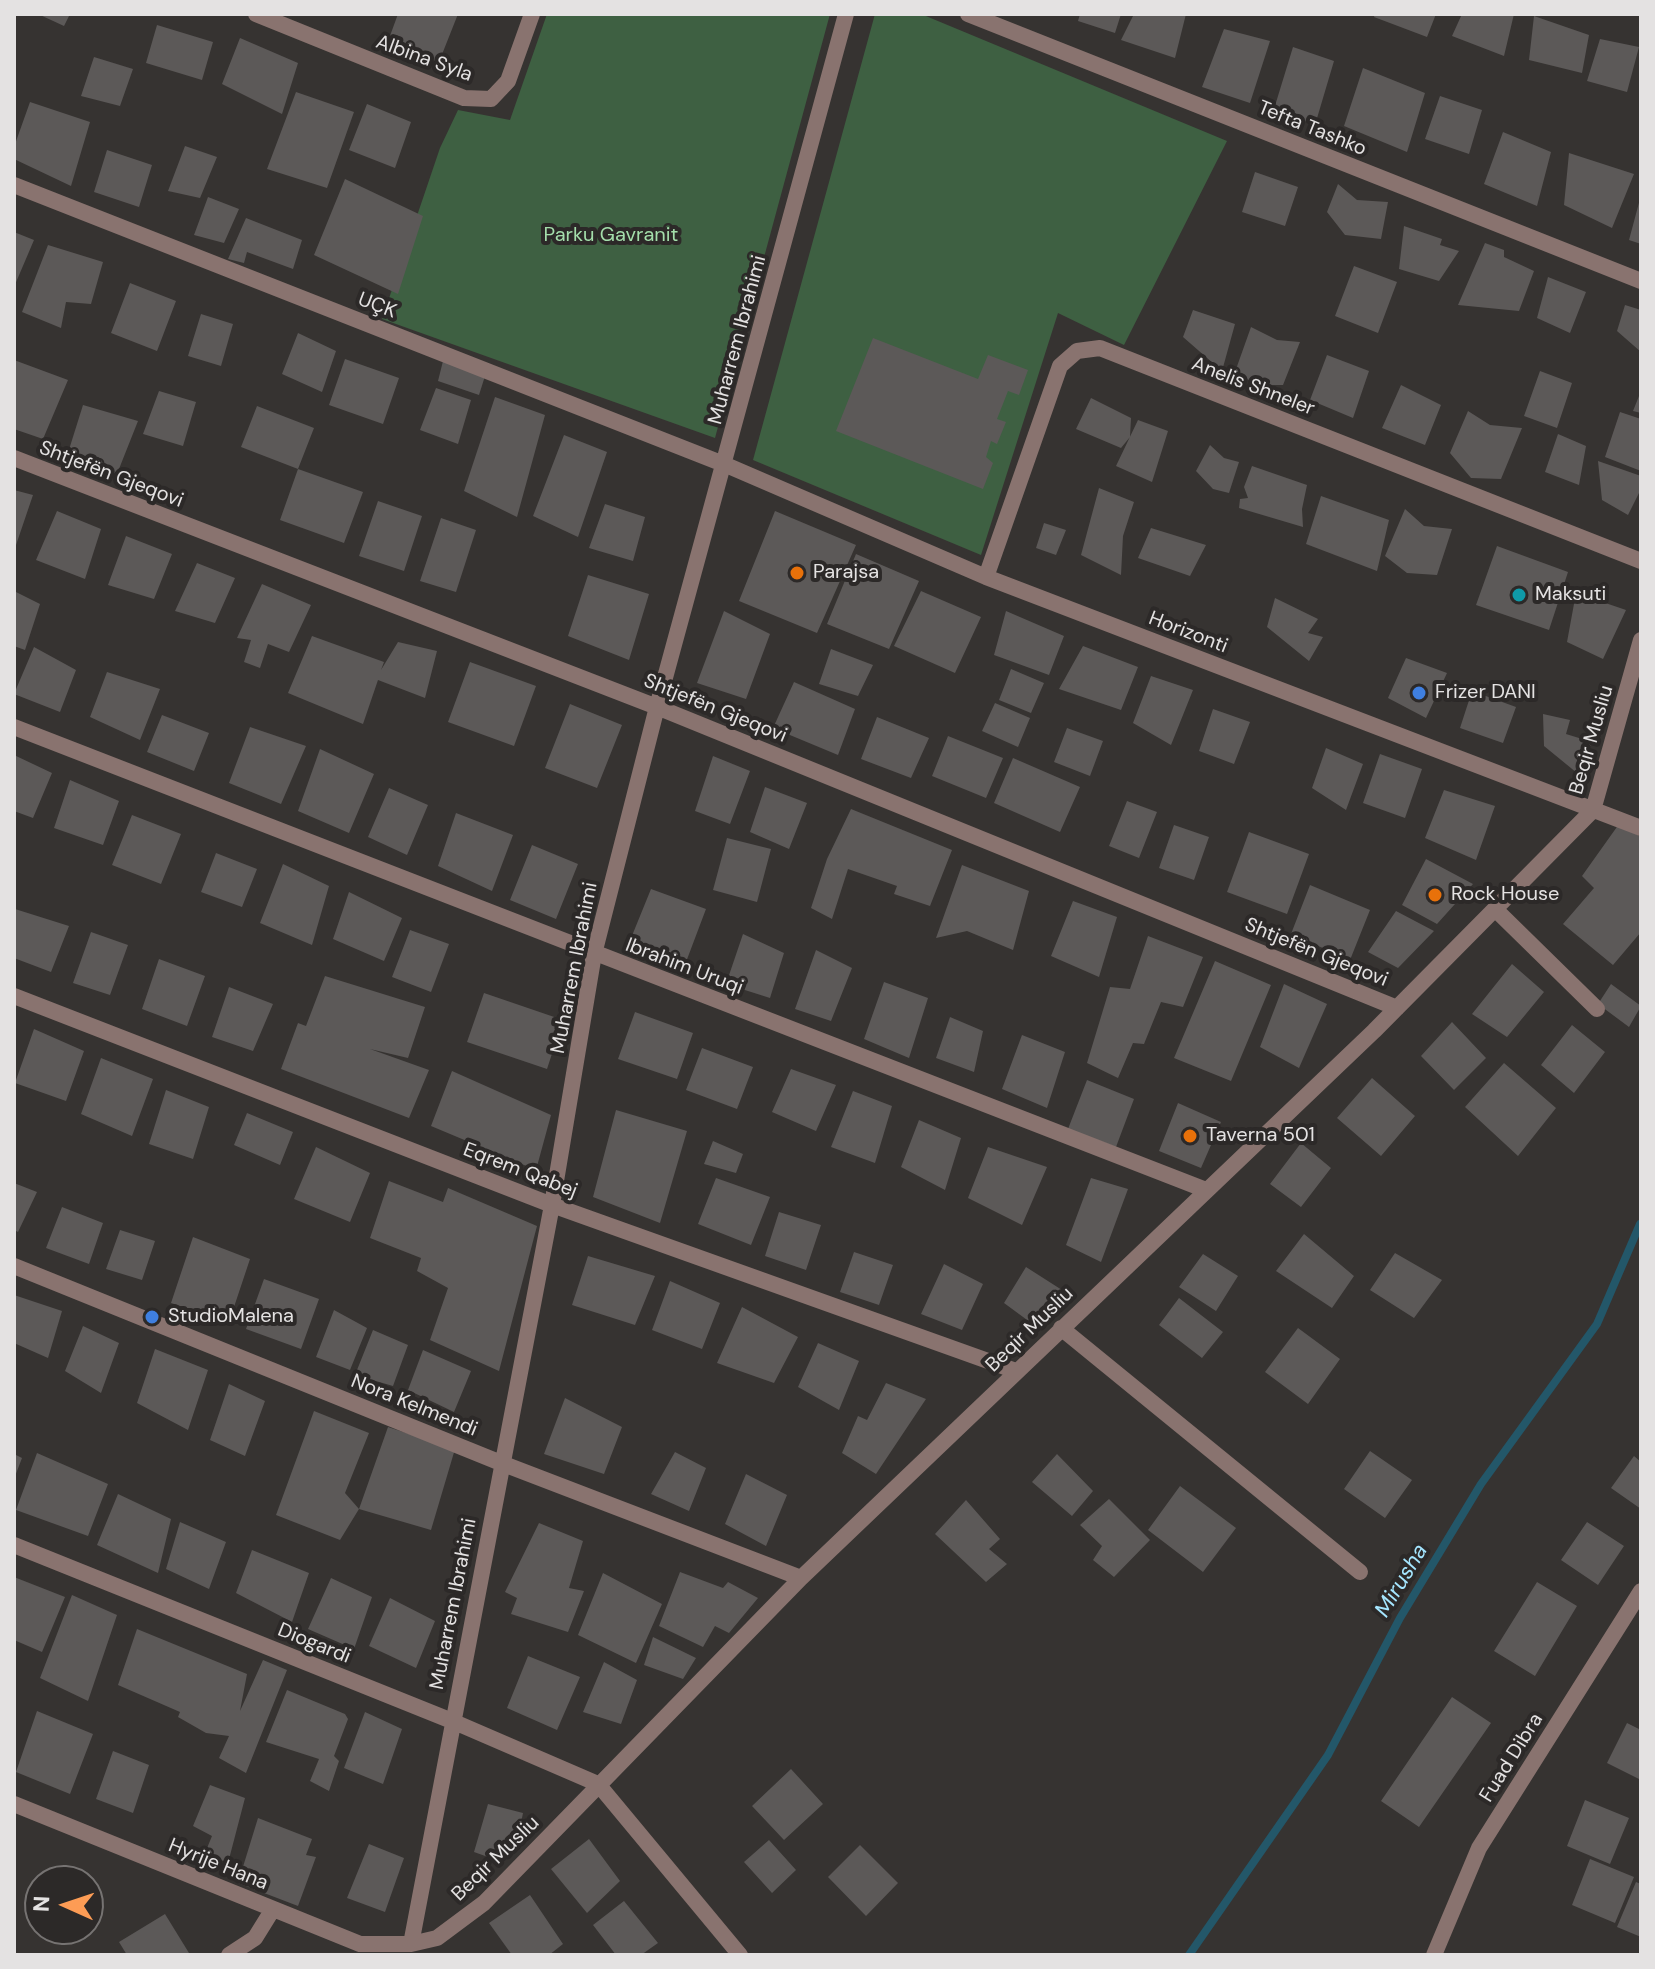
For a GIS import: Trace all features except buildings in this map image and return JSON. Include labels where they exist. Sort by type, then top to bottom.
[{"type":"street","name":"Albina Syla","points":[[256,14],[464,98],[491,99],[508,81],[532,14]]},
{"type":"street","name":"Muharrem Ibrahimi","points":[[404,1950],[452,1721],[552,1205],[594,954],[657,707],[726,465],[846,14]]},
{"type":"street","name":"Tefta Tashko","points":[[968,14],[1641,281]]},
{"type":"street","name":"UÇK","points":[[14,185],[726,465]]},
{"type":"street","name":"Anelis Shneler","points":[[986,577],[1060,366],[1077,351],[1100,348],[1641,561]]},
{"type":"street","name":"Shtjefën Gjeqovi","points":[[14,458],[657,707],[1397,1008]]},
{"type":"street","name":"Horizonti","points":[[726,465],[986,577],[1641,828]]},
{"type":"street","name":"Beqir Musliu","points":[[404,1950],[437,1938],[484,1903],[801,1578],[1397,1008],[1593,810],[1641,640]]},
{"type":"street","name":"Ibrahim Uruqi","points":[[14,727],[1206,1190]]},
{"type":"street","points":[[1495,909],[1597,1009]]},
{"type":"street","name":"Eqrem Qabej","points":[[14,996],[552,1205],[1016,1371]]},
{"type":"street","name":"Nora Kelmendi","points":[[14,1266],[501,1463],[801,1578]]},
{"type":"street","points":[[1061,1328],[1360,1572]]},
{"type":"street","name":"Diogardi","points":[[14,1545],[452,1721],[598,1784]]},
{"type":"street","name":"Fuad Dibra","points":[[1434,1955],[1479,1848],[1641,1591]]},
{"type":"street","points":[[598,1784],[740,1955]]},
{"type":"street","name":"Hyrije Hana","points":[[14,1804],[360,1944],[404,1950]]},
{"type":"street","points":[[229,1955],[255,1938],[273,1909]]},
{"type":"green space","name":"Parku Gavranit","points":[[547,14],[830,14],[715,438],[382,319],[440,148],[458,110],[510,120]]},
{"type":"green space","points":[[875,14],[921,14],[1227,141],[1124,345],[1058,313],[981,555],[753,460]]},
{"type":"waterway","name":"Mirusha","points":[[1189,1955],[1328,1755],[1400,1618],[1481,1484],[1597,1324],[1640,1224]]},
{"type":"place","name":"Parajsa","points":[[797,573]]},
{"type":"place","name":"Maksuti","points":[[1519,595]]},
{"type":"place","name":"Frizer DANI","points":[[1419,693]]},
{"type":"place","name":"Rock House","points":[[1435,895]]},
{"type":"place","name":"Taverna 501","points":[[1190,1136]]},
{"type":"place","name":"StudioMalena","points":[[152,1317]]}]
